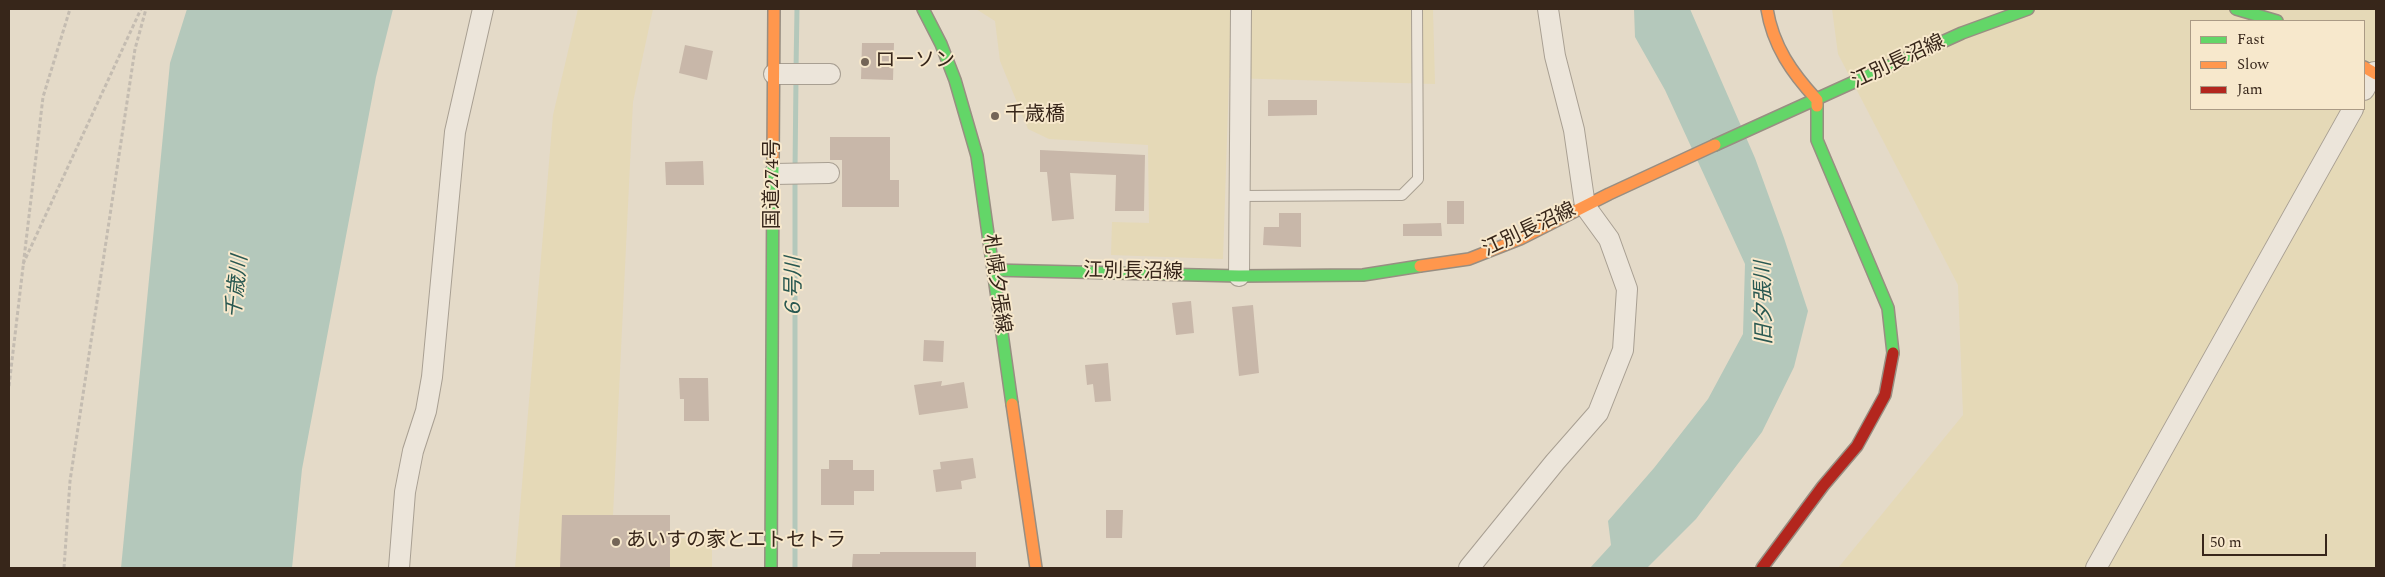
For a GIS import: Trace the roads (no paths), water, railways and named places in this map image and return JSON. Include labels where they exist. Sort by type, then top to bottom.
[{"type":"main road","name":"国道274号","points":[[771,568],[779,174],[779,74],[774,9]]},
{"type":"main road","name":"札幌夕張線","points":[[923,9],[938,41],[967,116],[977,156],[1036,568]]},
{"type":"main road","points":[[1762,568],[1857,446],[1885,395],[1893,352],[1888,308],[1817,140],[1817,100],[1790,70],[1769,30],[1767,9]]},
{"type":"main road","name":"江別長沼線","points":[[993,270],[1239,276],[1362,275],[1469,259],[1520,239],[1608,194],[1962,34],[2028,9]]},
{"type":"main road","points":[[2236,9],[2274,20]]},
{"type":"street","points":[[399,568],[405,492],[413,451],[426,411],[432,376],[455,132],[483,9]]},
{"type":"street","points":[[1239,276],[1241,9]]},
{"type":"street","points":[[1469,568],[1555,462],[1598,413],[1622,350],[1627,289],[1609,239],[1584,206],[1574,130],[1555,56],[1548,9]]},
{"type":"street","points":[[2365,87],[2371,71]]},
{"type":"street","points":[[779,74],[830,74]]},
{"type":"street","points":[[2096,568],[2353,110]]},
{"type":"street","points":[[779,174],[829,173]]},
{"type":"lane","points":[[1240,196],[1402,194],[1418,179],[1417,9]]},
{"type":"water","name":"千歳川","points":[[187,9],[393,9],[376,77],[302,469],[292,568],[121,568],[170,63]]},
{"type":"water","name":"旧夕張川","points":[[1634,9],[1690,9],[1755,158],[1808,311],[1794,367],[1762,432],[1696,519],[1647,568],[1590,568],[1611,545],[1608,521],[1654,468],[1708,399],[1743,334],[1745,264],[1665,90],[1635,37]]},
{"type":"waterway","name":"６号川","points":[[796,70],[797,9]]},
{"type":"waterway","name":"６号川","points":[[795,170],[796,79]]},
{"type":"waterway","name":"６号川","points":[[795,179],[795,568]]},
{"type":"place","name":"ローソン","points":[[865,62]]},
{"type":"place","name":"千歳橋","points":[[995,116]]},
{"type":"place","name":"あいすの家とエトセトラ","points":[[616,542]]}]
